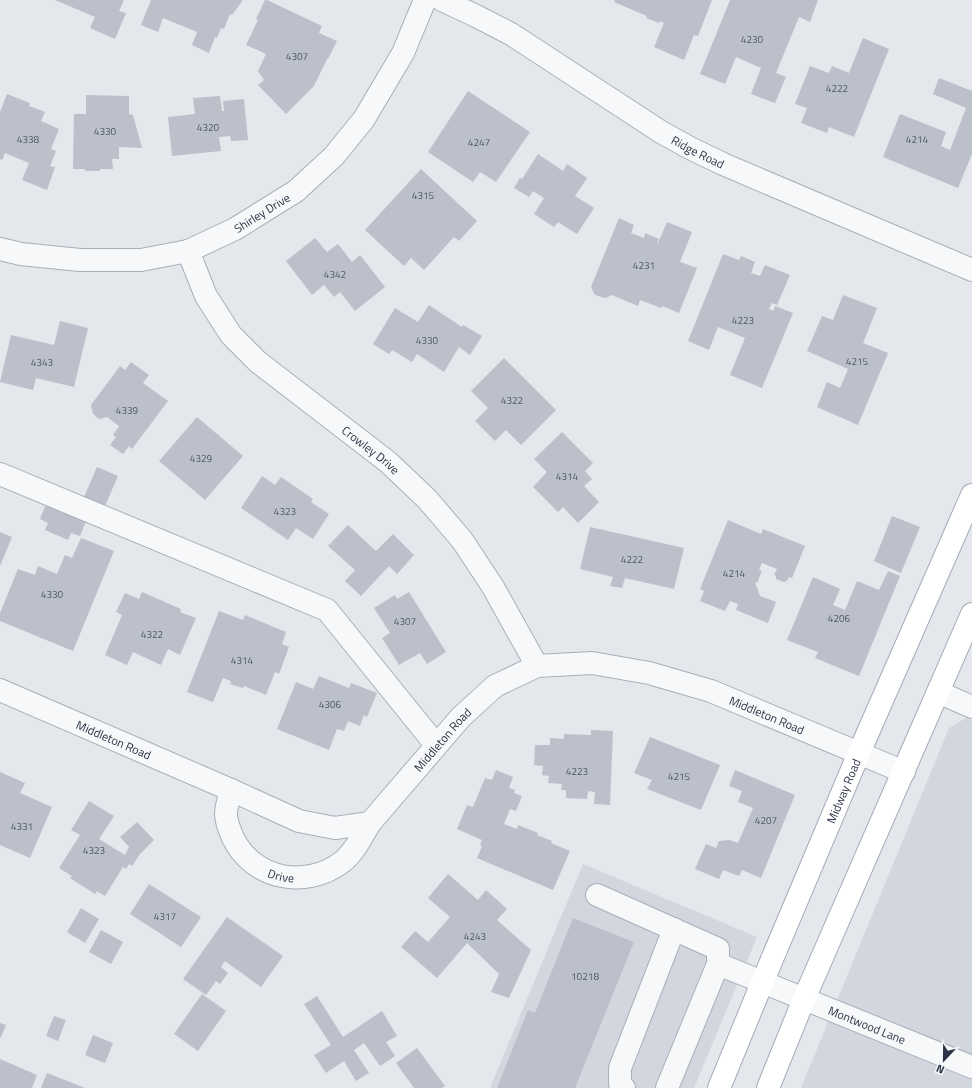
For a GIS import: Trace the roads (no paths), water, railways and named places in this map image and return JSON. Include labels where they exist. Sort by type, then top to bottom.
[{"type":"main road","name":"Midway Road","points":[[719,1088],[859,753],[971,501]]},
{"type":"main road","points":[[768,1088],[804,999],[972,614]]},
{"type":"street","name":"Shirley Drive","points":[[0,249],[21,254],[80,260],[142,260],[188,250],[235,229],[296,191],[334,156],[364,119],[372,106],[402,53],[425,0]]},
{"type":"street","name":"Ridge Road","points":[[442,0],[511,34],[661,132],[690,148],[723,164],[972,270]]},
{"type":"street","name":"Crowley Drive","points":[[188,250],[206,296],[231,335],[258,362],[388,462],[427,499],[462,540],[493,587],[538,666]]},
{"type":"street","points":[[0,474],[327,610],[436,745]]},
{"type":"street","name":"Middleton Road","points":[[0,690],[299,821],[335,828],[370,823],[461,716],[495,686],[538,666],[592,663],[650,673],[711,691],[904,772]]},
{"type":"street","points":[[938,692],[972,707]]},
{"type":"street","name":"Drive","points":[[231,790],[226,814],[230,831],[237,846],[248,859],[262,869],[278,876],[295,878],[312,877],[328,871],[342,862],[350,853],[370,823]]},
{"type":"street","points":[[596,895],[718,949],[718,964],[667,1088]]},
{"type":"street","points":[[624,1088],[620,1084],[620,1068],[674,929]]},
{"type":"street","name":"Montwood Lane","points":[[718,964],[972,1067]]}]
